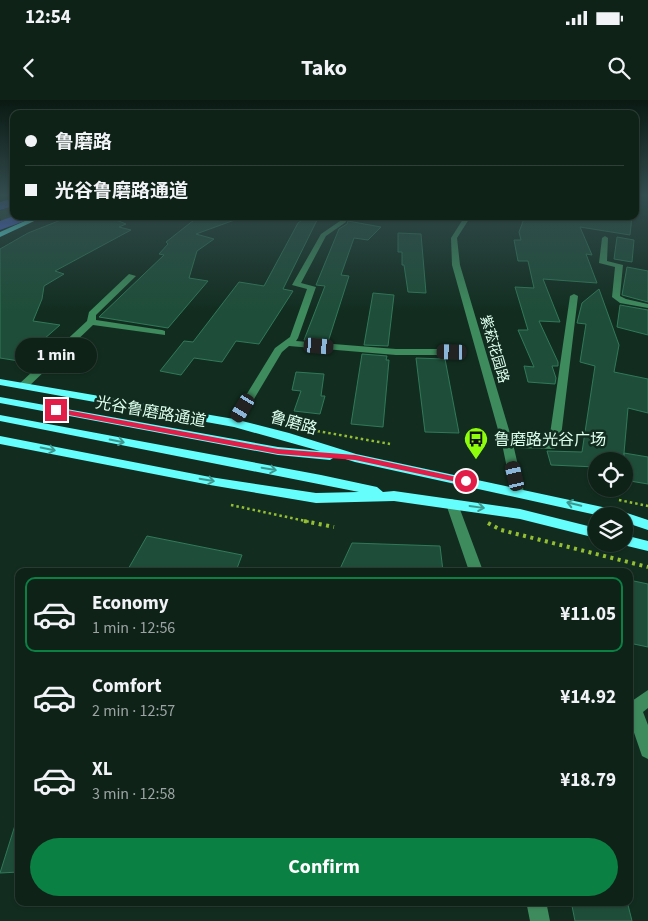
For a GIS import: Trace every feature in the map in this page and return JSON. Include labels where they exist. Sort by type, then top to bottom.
[{"type":"main road","name":"鲁磨路","points":[[0,382],[234,423],[285,436],[355,458],[518,492],[588,509]]},
{"type":"main road","name":"光谷鲁磨路通道","points":[[0,400],[278,451],[355,458]]},
{"type":"main road","points":[[0,418],[321,479],[394,496],[520,514],[588,531]]},
{"type":"main road","points":[[0,440],[210,481],[316,498],[394,496]]},
{"type":"main road","name":"鲁磨路","points":[[633,520],[648,525]]},
{"type":"main road","points":[[633,542],[648,546]]},
{"type":"street","points":[[234,423],[278,350],[294,338],[312,287],[296,286],[324,234]]},
{"type":"street","name":"紫菘花园路","points":[[456,234],[454,238],[456,265],[508,444],[518,492]]},
{"type":"street","points":[[605,238],[602,263],[619,266],[616,297],[623,301],[648,306]]},
{"type":"street","points":[[23,386],[91,322],[92,314],[132,276]]},
{"type":"street","points":[[508,444],[554,445],[574,296]]},
{"type":"street","points":[[91,322],[162,332]]},
{"type":"street","points":[[287,343],[396,352],[452,352]]},
{"type":"street","points":[[452,504],[475,568]]},
{"type":"street","points":[[648,698],[634,709],[648,750]]},
{"type":"street","points":[[537,906],[540,921]]},
{"type":"path","points":[[324,432],[390,444]]},
{"type":"path","points":[[231,505],[334,527]]},
{"type":"path","points":[[484,522],[501,530],[648,567]]},
{"type":"building","points":[[26,234],[123,234],[55,271],[64,274],[44,286],[42,299],[33,321],[60,325],[19,361],[0,358],[0,249]]},
{"type":"building","points":[[176,234],[197,234],[214,239],[197,251],[189,278],[208,281],[168,328],[99,317],[164,255],[159,254],[168,244],[166,242]]},
{"type":"building","points":[[292,234],[310,234],[283,289],[293,291],[259,344],[236,341],[222,362],[194,358],[181,375],[160,371],[184,341],[193,342],[239,282],[264,286]]},
{"type":"building","points":[[337,234],[374,234],[368,240],[354,238],[341,275],[349,276],[328,342],[304,340],[325,286],[316,285]]},
{"type":"building","points":[[398,234],[421,234],[426,293],[408,292],[404,265],[402,265],[402,252],[398,252]]},
{"type":"building","points":[[520,234],[583,234],[592,255],[586,254],[597,283],[543,279],[560,322],[539,321],[558,362],[558,366],[552,366],[556,378],[555,384],[528,382],[524,366],[534,367],[518,330],[528,330],[515,287],[534,288],[528,261],[518,261],[514,240],[521,240]]},
{"type":"building","points":[[617,237],[634,240],[632,262],[614,259]]},
{"type":"building","points":[[627,267],[648,271],[648,302],[622,295]]},
{"type":"building","points":[[599,289],[619,345],[614,372],[648,379],[648,413],[628,408],[624,452],[588,452],[588,467],[551,465],[547,451],[582,452],[595,366],[580,362],[586,324],[577,323],[582,303]]},
{"type":"building","points":[[373,293],[394,295],[388,346],[364,345]]},
{"type":"building","points":[[620,305],[648,310],[648,335],[617,327]]},
{"type":"building","points":[[362,354],[387,356],[386,360],[389,360],[383,427],[351,424]]},
{"type":"building","points":[[416,358],[445,359],[459,433],[425,432]]},
{"type":"building","points":[[296,372],[324,374],[321,396],[325,396],[320,414],[294,411],[301,391],[292,390]]},
{"type":"building","points":[[633,454],[648,457],[648,484],[633,482]]},
{"type":"building","points":[[147,536],[242,555],[237,568],[129,568]]},
{"type":"building","points":[[352,543],[440,546],[443,568],[340,568]]},
{"type":"building","points":[[633,581],[648,584],[648,647],[633,644]]},
{"type":"building","points":[[15,825],[15,872],[0,873]]},
{"type":"building","points":[[572,906],[628,906],[632,921],[575,921]]},
{"type":"place","name":"鲁磨路光谷广场","points":[[476,460]]},
{"type":"route","points":[[56,410],[278,451],[355,458],[466,481]]}]
